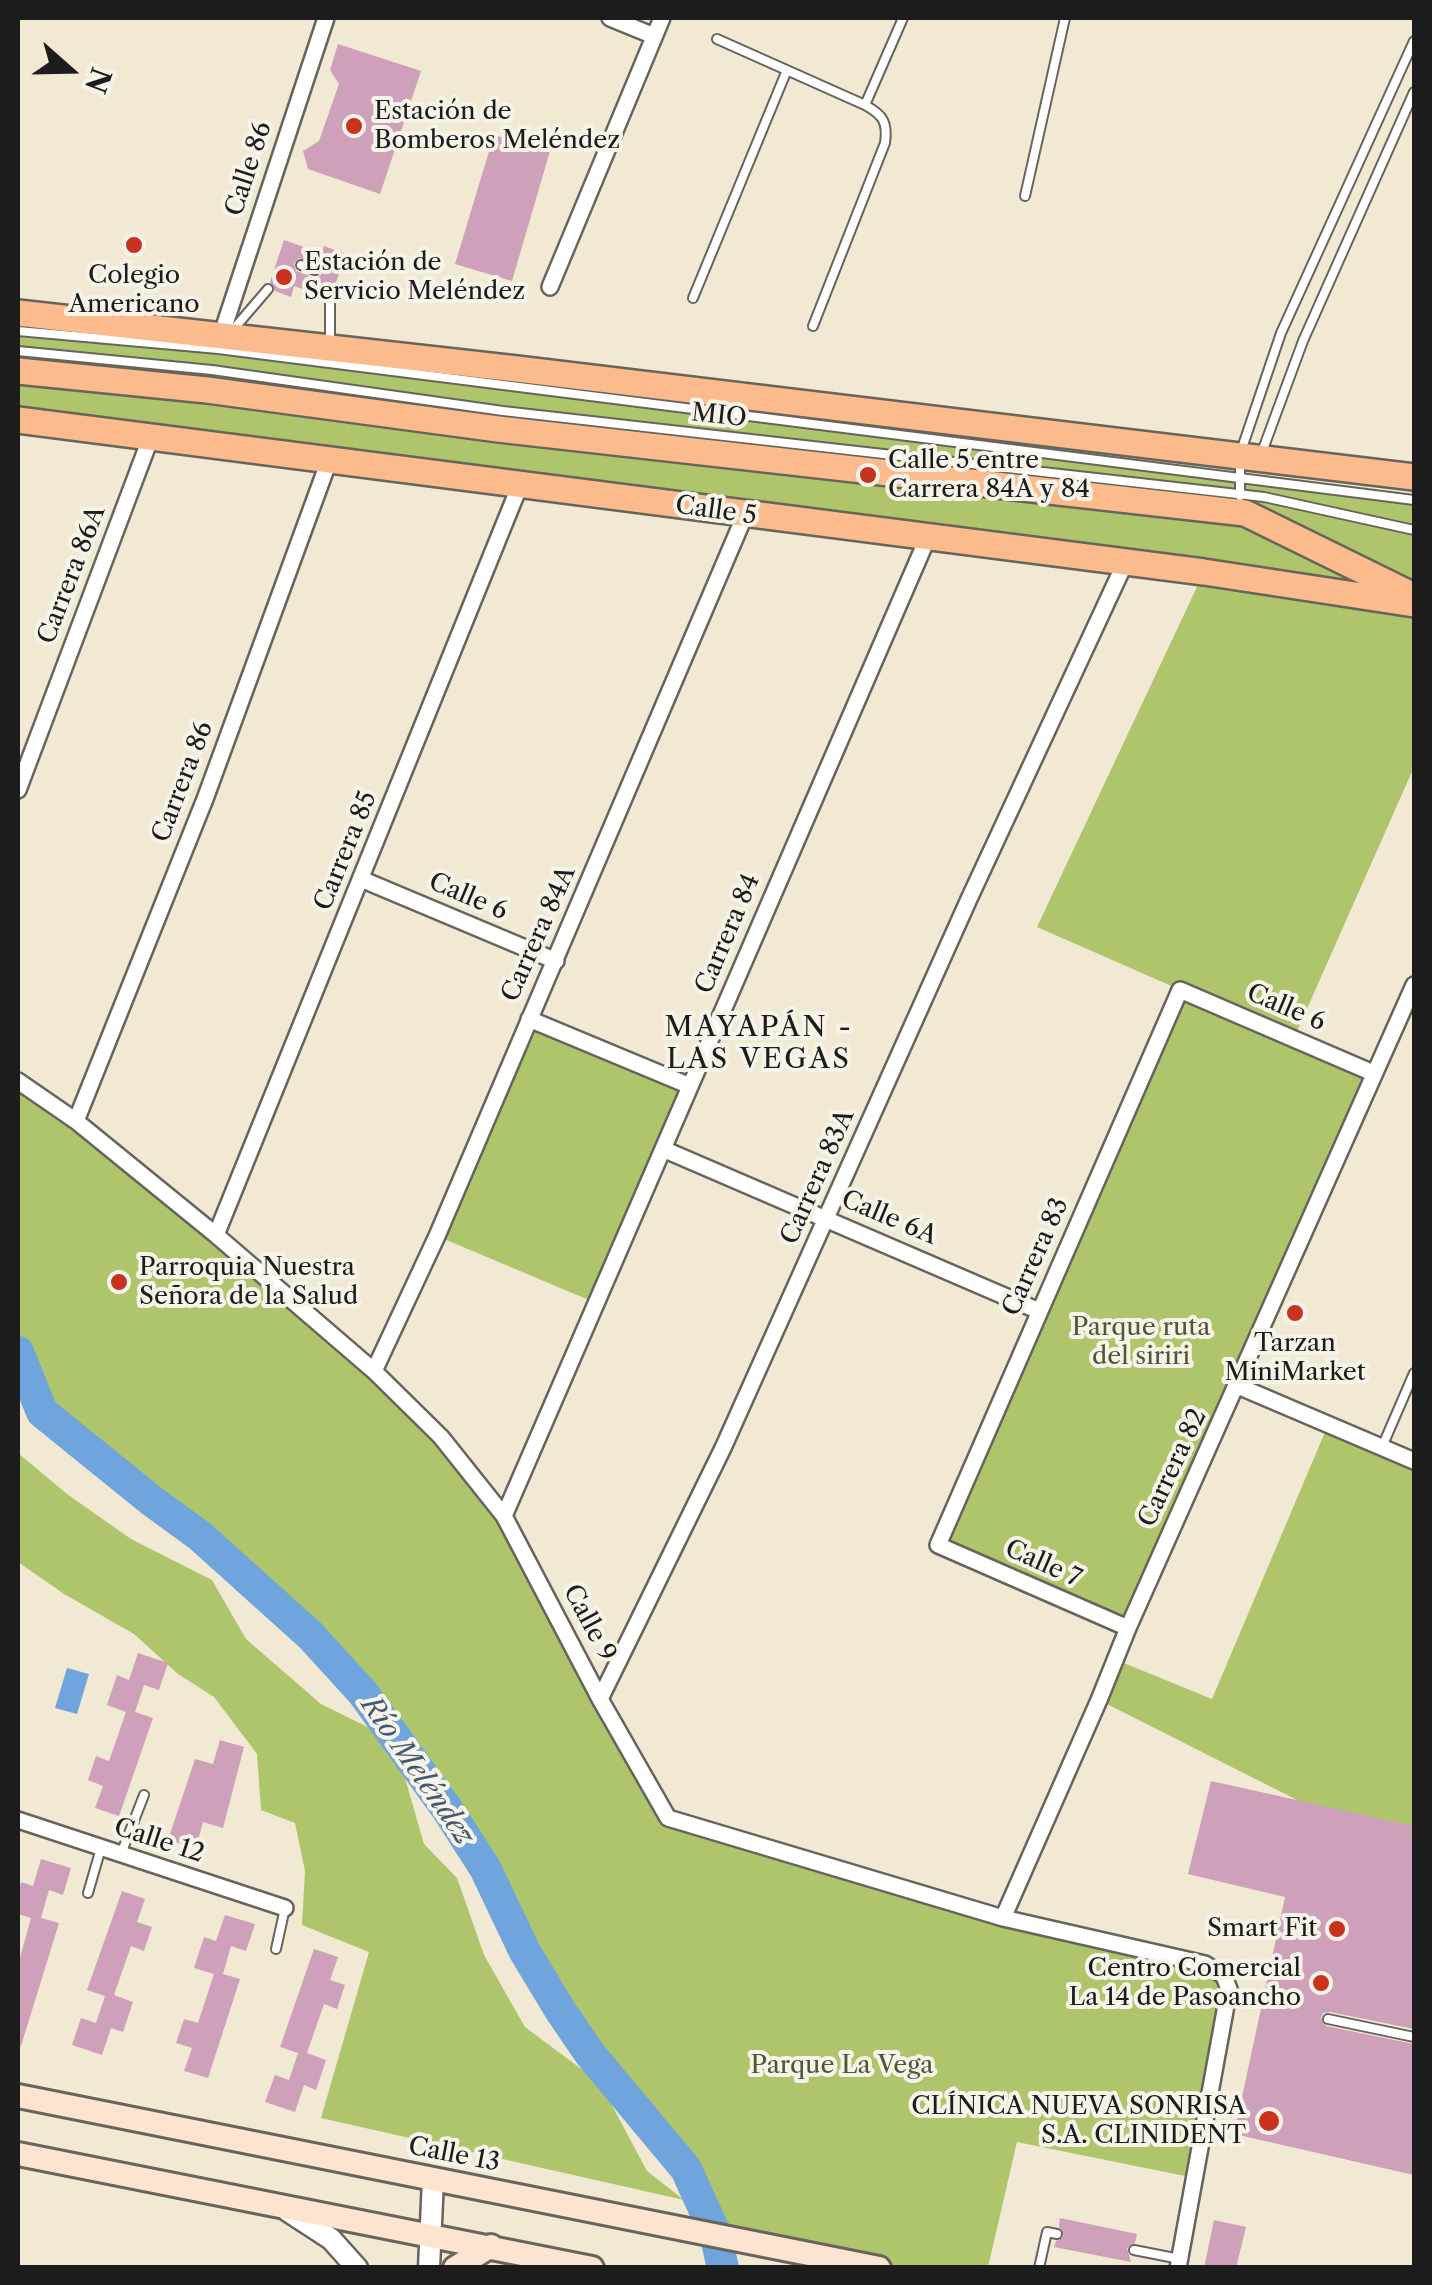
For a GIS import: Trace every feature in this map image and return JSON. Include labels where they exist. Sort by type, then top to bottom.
[{"type":"main road","points":[[18,313],[330,348],[1246,463],[1414,477]]},
{"type":"main road","points":[[18,371],[207,390],[498,429],[1242,504],[1414,596]]},
{"type":"main road","name":"Calle 5","points":[[18,420],[152,434],[1414,604]]},
{"type":"main road","name":"Calle 13","points":[[18,2096],[879,2268]]},
{"type":"main road","points":[[18,2154],[592,2268]]},
{"type":"main road","points":[[455,2268],[490,2246]]},
{"type":"street","name":"Calle 86","points":[[224,337],[326,18]]},
{"type":"street","points":[[610,18],[654,36]]},
{"type":"street","points":[[550,288],[662,18]]},
{"type":"street","name":"Carrera 86A","points":[[18,790],[152,434]]},
{"type":"street","name":"Carrera 86","points":[[76,1121],[204,799],[330,458]]},
{"type":"street","name":"Carrera 85","points":[[216,1235],[520,485]]},
{"type":"street","name":"Carrera 84A","points":[[374,1371],[437,1236],[746,515]]},
{"type":"street","name":"Carrera 84","points":[[504,1516],[928,537]]},
{"type":"street","name":"Carrera 83A","points":[[600,1699],[722,1448],[968,898],[1125,563]]},
{"type":"street","name":"Calle 6","points":[[361,879],[556,961]]},
{"type":"street","name":"Carrera 82","points":[[1003,1918],[1414,985]]},
{"type":"street","name":"Calle 6","points":[[1180,990],[1373,1073]]},
{"type":"street","name":"Carrera 83","points":[[938,1545],[1180,990]]},
{"type":"street","points":[[530,1020],[690,1086]]},
{"type":"street","name":"Calle 9","points":[[18,1081],[76,1121],[216,1235],[374,1371],[441,1437],[504,1516],[668,1818],[1003,1918],[1204,1964],[1224,1976],[1229,1989],[1179,2263]]},
{"type":"street","name":"Calle 6A","points":[[662,1148],[1040,1311]]},
{"type":"street","points":[[1238,1386],[1414,1461]]},
{"type":"street","name":"Calle 7","points":[[938,1545],[1128,1628]]},
{"type":"street","name":"Calle 12","points":[[18,1820],[286,1908]]},
{"type":"street","points":[[429,2268],[433,2179]]},
{"type":"street","points":[[278,2206],[320,2230],[357,2268]]},
{"type":"lane","points":[[865,105],[903,18]]},
{"type":"lane","points":[[1025,196],[1066,18]]},
{"type":"lane","points":[[717,39],[865,105],[881,114],[887,127],[885,143],[813,326]]},
{"type":"lane","points":[[1242,504],[1246,463],[1281,333],[1414,42]]},
{"type":"lane","points":[[693,298],[787,70]]},
{"type":"lane","points":[[1246,463],[1414,92]]},
{"type":"lane","points":[[302,265],[315,270]]},
{"type":"lane","points":[[224,337],[268,289]]},
{"type":"lane","points":[[330,298],[330,348]]},
{"type":"lane","name":"MIO","points":[[18,331],[218,349],[1246,463],[1414,500]]},
{"type":"lane","name":"MIO","points":[[18,351],[212,370],[503,412],[1242,504],[1264,497],[1414,530]]},
{"type":"lane","points":[[1382,1448],[1414,1373]]},
{"type":"lane","points":[[121,1854],[144,1795]]},
{"type":"lane","points":[[88,1893],[101,1848]]},
{"type":"lane","points":[[276,1949],[286,1908]]},
{"type":"lane","points":[[1328,2019],[1414,2038]]},
{"type":"lane","points":[[1039,2268],[1047,2232],[1057,2234]]},
{"type":"lane","points":[[1134,2250],[1179,2263]]},
{"type":"green space","name":"Parque ruta del siriri","points":[[18,331],[218,349],[1414,500],[1414,767],[1294,1038],[1373,1073],[1128,1628],[938,1545],[1176,988],[1037,927],[1204,572],[18,420]]},
{"type":"green space","points":[[529,1019],[690,1086],[596,1303],[437,1236]]},
{"type":"green space","name":"Parque La Vega","points":[[18,1081],[374,1371],[504,1516],[668,1818],[1224,1976],[1195,2178],[1017,2142],[988,2267],[879,2267],[715,2233],[686,2169],[590,2054],[560,2010],[525,1952],[485,1868],[363,1693],[310,1635],[200,1536],[42,1412],[18,1352]]},
{"type":"green space","points":[[1328,1425],[1414,1461],[1414,1826],[1307,1805],[1099,1700],[1114,1659],[1212,1699]]},
{"type":"green space","points":[[18,1453],[131,1539],[212,1580],[246,1639],[321,1704],[394,1740],[424,1844],[457,1878],[484,1955],[525,2027],[600,2083],[647,2171],[684,2200],[321,2118],[369,1952],[302,1925],[305,1871],[295,1823],[261,1810],[257,1754],[214,1697],[178,1674],[134,1634],[18,1562]]},
{"type":"water","points":[[67,1668],[89,1674],[77,1714],[55,1708]]},
{"type":"building","points":[[338,44],[421,71],[380,194],[308,169],[303,151],[319,141],[339,84],[330,70]]},
{"type":"building","points":[[494,135],[550,151],[512,281],[455,264]]},
{"type":"building","points":[[284,240],[321,253],[324,246],[346,254],[333,291],[323,296],[294,286],[291,297],[275,291],[270,282]],"holes":[[[299,258],[320,264],[321,275],[313,277],[296,271],[294,263]]]},
{"type":"building","points":[[138,1653],[168,1663],[159,1690],[144,1685],[135,1712],[153,1718],[119,1816],[95,1808],[103,1786],[88,1780],[96,1756],[109,1761],[126,1712],[107,1705],[117,1675],[129,1680]]},
{"type":"building","points":[[220,1740],[244,1747],[223,1828],[203,1822],[196,1848],[168,1840],[195,1759],[213,1764]]},
{"type":"building","points":[[1211,1781],[1414,1826],[1414,2029],[1330,2012],[1323,2013],[1321,2018],[1326,2026],[1414,2044],[1414,2175],[1234,2134],[1285,1897],[1188,1874]]},
{"type":"building","points":[[41,1859],[71,1868],[63,1895],[49,1890],[41,1918],[59,1923],[21,2046],[18,1965],[31,1918],[18,1914],[18,1894],[21,1882],[33,1886]]},
{"type":"building","points":[[122,1891],[145,1899],[137,1922],[152,1927],[144,1951],[131,1946],[114,1995],[133,2002],[123,2032],[111,2028],[102,2055],[72,2045],[81,2018],[96,2023],[105,1996],[87,1990]]},
{"type":"building","points":[[225,1915],[255,1924],[246,1951],[231,1946],[223,1974],[240,1979],[208,2078],[184,2071],[192,2048],[176,2043],[184,2019],[198,2023],[214,1974],[194,1968],[204,1937],[216,1941]]},
{"type":"building","points":[[314,1949],[338,1957],[330,1980],[345,1985],[337,2009],[324,2004],[307,2053],[326,2060],[316,2090],[304,2085],[295,2112],[265,2102],[275,2075],[289,2080],[298,2053],[280,2047]]},
{"type":"building","points":[[1060,2218],[1137,2234],[1135,2243],[1127,2248],[1131,2262],[1054,2247],[1064,2236]]},
{"type":"building","points":[[1214,2220],[1246,2227],[1236,2268],[1204,2268]]},
{"type":"waterway","name":"Río Meléndez","points":[[18,1352],[42,1412],[200,1536],[310,1635],[363,1693],[485,1868],[525,1952],[560,2010],[590,2054],[686,2169],[715,2233],[723,2268]]},
{"type":"place","name":"Estación de Bomberos Meléndez","points":[[354,126]]},
{"type":"place","name":"Colegio Americano","points":[[134,245]]},
{"type":"place","name":"Estación de Servicio Meléndez","points":[[284,277]]},
{"type":"place","name":"Calle 5 entre Carrera 84A y 84","points":[[868,475]]},
{"type":"place","name":"Parroquia Nuestra Señora de la Salud","points":[[119,1282]]},
{"type":"place","name":"Tarzan MiniMarket","points":[[1295,1313]]},
{"type":"place","name":"Smart Fit","points":[[1337,1929]]},
{"type":"place","name":"Centro Comercial La 14 de Pasoancho","points":[[1321,1983]]},
{"type":"place","name":"CLÍNICA NUEVA SONRISA S.A. CLINIDENT","points":[[1269,2121]]},
{"type":"district","name":"MAYAPÁN - LAS VEGAS","points":[[759,1044]]}]
